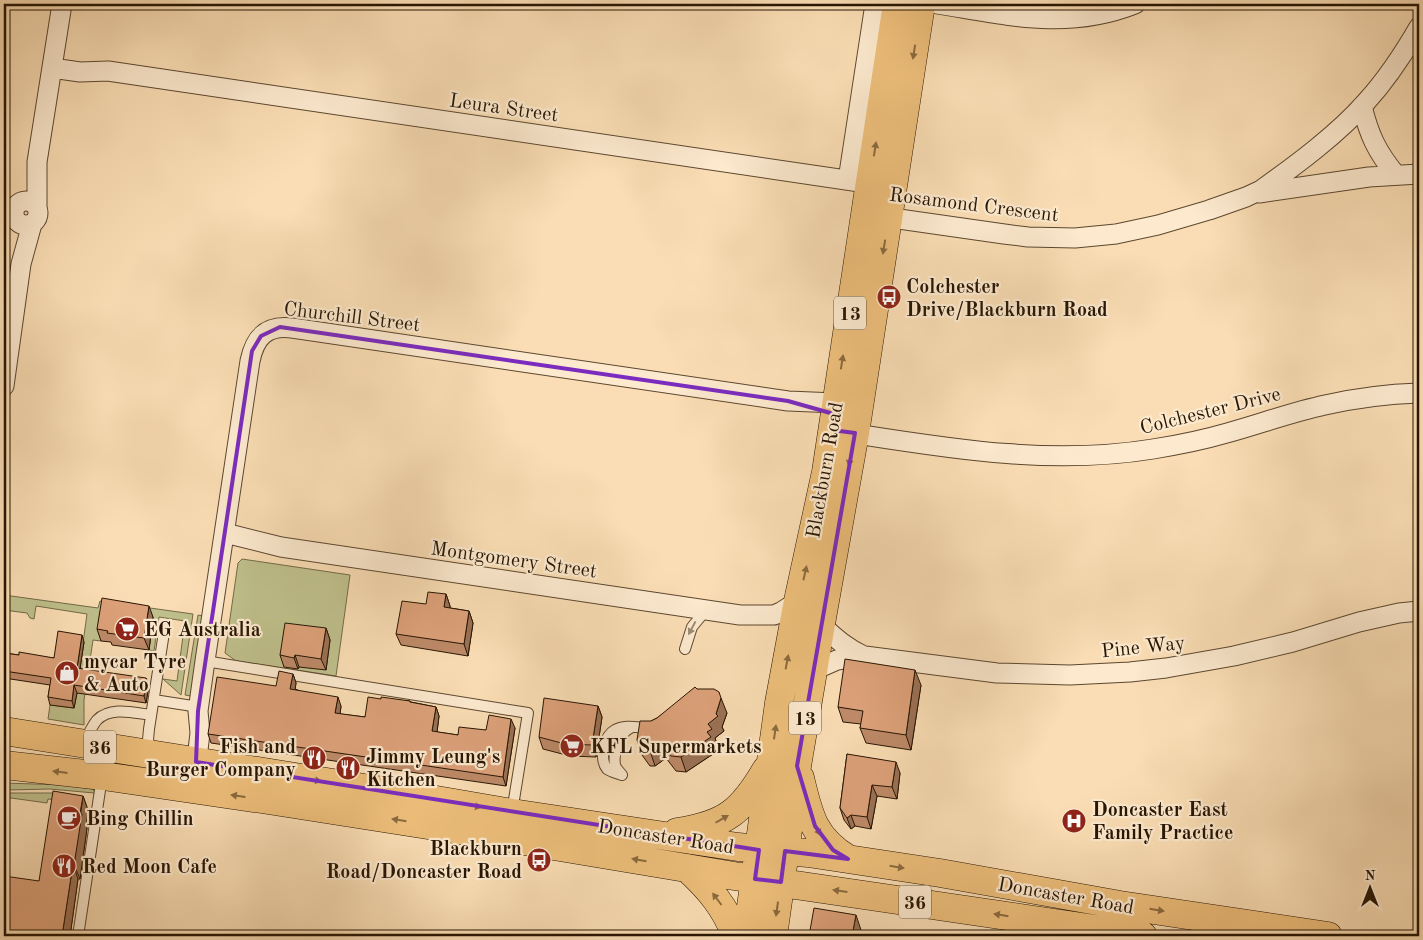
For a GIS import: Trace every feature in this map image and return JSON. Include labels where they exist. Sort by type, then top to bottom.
[{"type":"main road","name":"Blackburn Road","points":[[784,764],[779,704],[809,614],[843,418],[877,215],[871,184],[897,4]]},
{"type":"main road","name":"Blackburn Road","points":[[871,184],[921,4]]},
{"type":"main road","name":"Blackburn Road","points":[[773,936],[768,880],[784,764],[814,670],[809,614]]},
{"type":"main road","name":"Doncaster Road","points":[[4,731],[89,733],[154,756],[659,835],[848,859],[1328,936]]},
{"type":"main road","points":[[659,835],[696,829],[725,819],[784,764],[807,805],[822,838],[833,850],[848,859]]},
{"type":"main road","name":"Doncaster Road","points":[[4,765],[103,776],[447,828],[768,880],[1048,929],[1143,936]]},
{"type":"main road","points":[[687,868],[707,886],[720,904],[730,918],[736,936]]},
{"type":"main road","name":"Blackburn Road","points":[[747,936],[768,880]]},
{"type":"street","points":[[4,386],[21,264],[18,212],[37,162],[62,4]]},
{"type":"street","points":[[871,184],[875,4]]},
{"type":"street","points":[[938,4],[1057,20],[1107,14],[1135,4]]},
{"type":"street","name":"Rosamond Crescent","points":[[877,215],[1028,237],[1090,237],[1116,234],[1166,223],[1209,210],[1253,194],[1265,187],[1327,139],[1362,106],[1393,68],[1419,27]]},
{"type":"street","name":"Leura Street","points":[[53,63],[80,72],[108,71],[871,184]]},
{"type":"street","points":[[1362,106],[1368,131],[1374,145],[1396,175]]},
{"type":"street","points":[[1253,194],[1337,181],[1419,174]]},
{"type":"street","name":"Churchill Street","points":[[187,788],[191,761],[200,734],[199,709],[205,661],[252,351],[261,336],[275,328],[292,328],[788,401],[843,418]]},
{"type":"street","name":"Colchester Drive","points":[[843,418],[1010,455],[1070,457],[1153,449],[1205,439],[1334,403],[1379,396],[1419,393]]},
{"type":"street","name":"Montgomery Street","points":[[224,539],[740,615],[759,622],[780,626],[809,614]]},
{"type":"street","name":"Pine Way","points":[[814,670],[837,660],[866,656],[997,673],[1070,675],[1130,672],[1166,668],[1234,656],[1293,642],[1359,622],[1399,613],[1419,611]]},
{"type":"street","name":"Pine Way","points":[[809,614],[845,647],[866,656]]},
{"type":"lane","points":[[685,649],[692,627],[706,610]]},
{"type":"lane","points":[[154,756],[148,740],[165,626]]},
{"type":"lane","points":[[205,661],[528,713],[512,813]]},
{"type":"lane","points":[[154,700],[199,709]]},
{"type":"lane","points":[[89,733],[106,714],[115,712],[151,715]]},
{"type":"lane","points":[[622,775],[615,767],[615,753],[620,737],[626,730],[633,727],[655,729],[661,724]]},
{"type":"lane","points":[[78,936],[103,776]]},
{"type":"highlighted area","points":[[280,327],[788,401],[834,414],[832,430],[855,433],[797,766],[815,826],[833,850],[848,859],[785,851],[781,882],[755,879],[759,850],[196,762],[198,711],[252,351],[261,336]]},
{"type":"green space","points":[[242,559],[350,575],[336,676],[236,661],[225,653],[238,563]]},
{"type":"green space","points":[[4,595],[98,608],[100,601],[193,614],[181,695],[163,679],[177,681],[185,621],[159,617],[154,651],[149,650],[153,617],[106,610],[101,641],[93,640],[84,700],[84,725],[48,719],[50,705],[74,708],[87,614],[36,606],[34,619],[30,618],[27,613],[4,610]]},
{"type":"green space","points":[[198,615],[203,616],[191,696],[185,695]]},
{"type":"green space","points":[[4,783],[65,785],[93,789],[95,792],[50,789],[8,790],[4,789]]},
{"type":"green space","points":[[4,793],[59,793],[58,800],[48,799],[47,803],[4,797]]},
{"type":"building","points":[[428,592],[446,594],[444,607],[469,611],[464,644],[396,634],[402,601],[426,604]]},
{"type":"building","points":[[102,598],[149,606],[144,638],[107,633],[108,631],[97,629]]},
{"type":"building","points":[[285,623],[326,628],[321,659],[295,655],[294,658],[280,655]]},
{"type":"building","points":[[58,631],[82,635],[77,668],[146,678],[144,696],[74,685],[72,701],[48,697],[51,678],[4,671],[4,653],[19,655],[19,652],[54,658]]},
{"type":"building","points":[[845,659],[915,670],[906,735],[860,728],[863,711],[838,707]]},
{"type":"building","points":[[279,671],[293,674],[290,689],[338,697],[335,713],[365,717],[368,697],[410,701],[436,707],[432,731],[458,735],[459,727],[486,730],[489,715],[511,719],[503,777],[208,734],[217,677],[276,686]]},
{"type":"building","points":[[695,687],[697,689],[714,689],[719,692],[721,698],[716,714],[718,716],[708,724],[712,729],[707,732],[711,737],[681,757],[671,756],[661,743],[650,751],[645,751],[637,740],[640,721],[651,721],[657,718]]},
{"type":"building","points":[[544,698],[598,706],[592,745],[565,744],[539,737]]},
{"type":"building","points":[[847,754],[896,762],[892,787],[872,785],[867,817],[851,815],[847,818],[840,808]]},
{"type":"building","points":[[53,791],[83,796],[80,813],[82,814],[62,936],[4,936],[4,876],[39,881]]},
{"type":"building","points":[[814,908],[856,915],[852,936],[809,936]]},
{"type":"building","points":[[944,934],[965,934],[965,936],[944,936]]},
{"type":"place","name":"Colchester Drive/Blackburn Road","points":[[889,297]]},
{"type":"place","name":"EG Australia","points":[[127,629]]},
{"type":"place","name":"mycar Tyre & Auto","points":[[67,673]]},
{"type":"place","name":"KFL Supermarkets","points":[[572,746]]},
{"type":"place","name":"Fish and Burger Company","points":[[314,758]]},
{"type":"place","name":"Jimmy Leung's Kitchen","points":[[348,768]]},
{"type":"place","name":"Bing Chillin","points":[[69,818]]},
{"type":"place","name":"Doncaster East Family Practice","points":[[1074,821]]},
{"type":"place","name":"Blackburn Road/Doncaster Road","points":[[539,860]]},
{"type":"place","name":"Red Moon Cafe","points":[[64,866]]}]
